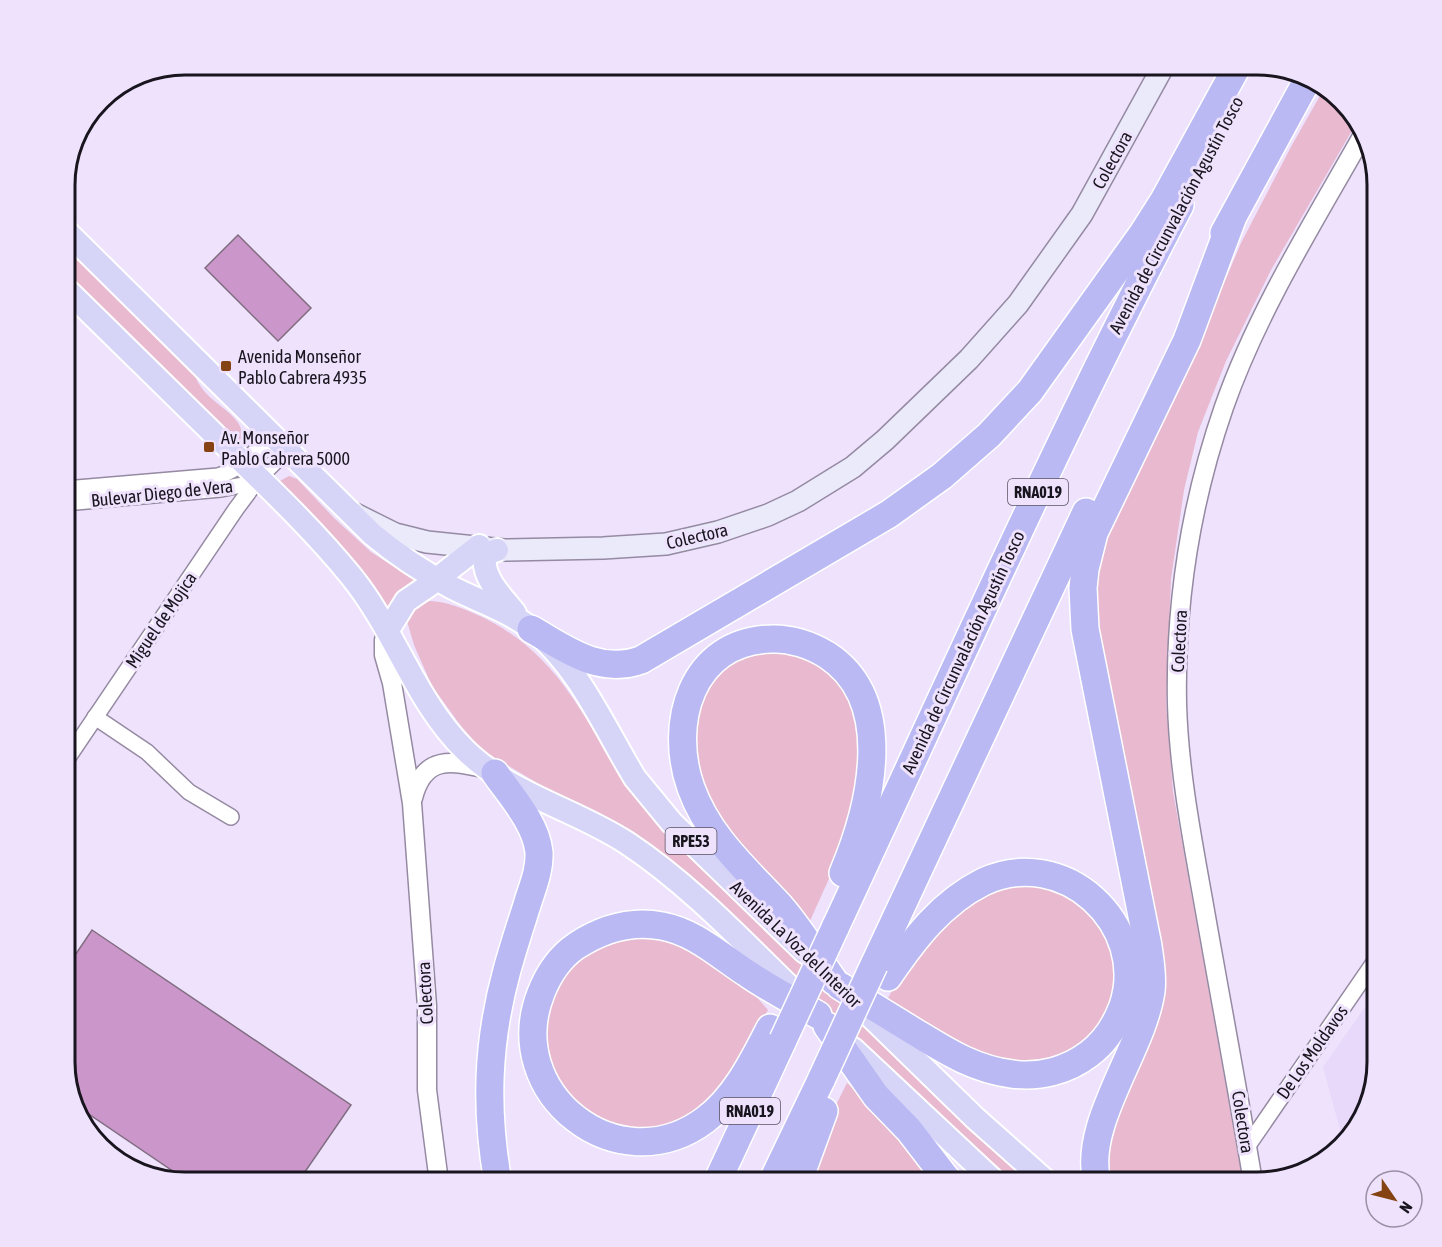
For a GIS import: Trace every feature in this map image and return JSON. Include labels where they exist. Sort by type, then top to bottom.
[{"type":"highway","points":[[526,625],[574,653],[602,664],[621,666],[641,660],[889,514],[942,477],[1010,414],[1067,341],[1153,218],[1232,75]]},
{"type":"highway","name":"Avenida de Circunvalación Agustín Tosco","points":[[721,1172],[777,1034],[823,983],[829,922],[1103,355],[1250,75]]},
{"type":"highway","name":"RNA019","points":[[778,1172],[828,1083],[834,1019],[881,971],[1125,430],[1232,219],[1304,85]]},
{"type":"highway","points":[[1096,1172],[1095,1147],[1112,1096],[1147,1008],[1152,977],[1144,923],[1085,629],[1083,605],[1085,569],[1089,548],[1100,517],[1186,340],[1232,219]]},
{"type":"highway","points":[[829,922],[866,803],[872,753],[867,710],[850,676],[840,665],[818,650],[782,639],[743,644],[730,650],[705,670],[695,683],[684,712],[681,735],[687,773],[696,801],[712,830],[739,864],[782,909],[823,983],[950,1054],[999,1072],[1026,1075],[1068,1067],[1088,1055],[1105,1040],[1120,1014],[1125,999],[1128,970],[1123,941],[1117,928],[1093,899],[1062,879],[1047,875],[1018,873],[1002,875],[985,881],[956,898],[881,971]]},
{"type":"highway","points":[[492,772],[527,819],[537,843],[539,859],[536,878],[507,971],[492,1043],[488,1089],[497,1172]]},
{"type":"highway","points":[[777,1034],[733,1091],[705,1120],[690,1130],[673,1136],[656,1141],[638,1141],[621,1139],[590,1129],[563,1109],[544,1082],[537,1065],[532,1026],[536,1005],[555,966],[571,950],[589,938],[607,930],[642,924],[677,930],[694,938],[747,974],[834,1019],[876,1096],[909,1130],[942,1172]]},
{"type":"highway","points":[[801,1172],[828,1083]]},
{"type":"main road","name":"Colectora","points":[[345,508],[395,534],[412,539],[488,548],[546,550],[666,544],[741,525],[798,501],[852,467],[885,440],[969,359],[1018,304],[1088,204],[1158,75]]},
{"type":"main road","points":[[75,240],[386,546],[437,579],[498,608],[526,625]]},
{"type":"main road","name":"Avenida La Voz del Interior","points":[[75,298],[251,471],[340,563],[364,593],[388,630],[442,723],[466,751],[492,772],[625,842],[661,868],[834,1019],[923,1116],[984,1172]]},
{"type":"main road","points":[[388,630],[406,601],[488,548],[489,553],[485,558],[486,570],[495,586],[526,625]]},
{"type":"main road","name":"Avenida La Voz del Interior","points":[[526,625],[555,651],[576,680],[635,778],[659,808],[823,983],[1036,1172]]},
{"type":"street","name":"Colectora","points":[[1251,1172],[1184,788],[1177,705],[1179,629],[1184,573],[1191,529],[1211,448],[1242,359],[1288,267],[1359,143]]},
{"type":"street","name":"Bulevar Diego de Vera","points":[[75,502],[231,488],[279,443]]},
{"type":"street","points":[[251,471],[279,443]]},
{"type":"street","name":"Bulevar Diego de Vera","points":[[75,488],[251,471]]},
{"type":"street","name":"Miguel de Mojica","points":[[75,747],[236,509],[251,471]]},
{"type":"street","name":"Colectora","points":[[388,630],[384,640],[384,656],[392,683],[411,802],[427,1006],[427,1090],[438,1172]]},
{"type":"street","points":[[95,717],[147,752],[189,792],[231,817]]},
{"type":"street","points":[[411,802],[420,777],[436,764],[452,762],[492,772]]},
{"type":"street","name":"De Los Moldavos","points":[[1247,1147],[1367,973]]},
{"type":"shaded area","points":[[1321,95],[1335,107],[1352,130],[1271,270],[1226,361],[1198,432],[1184,490],[1171,579],[1166,703],[1173,792],[1241,1172],[1106,1172],[1104,1158],[1154,1008],[1092,608],[1103,531],[1217,300],[1241,243]]},
{"type":"shaded area","points":[[75,256],[192,369],[207,395],[237,421],[243,437],[241,448],[75,284]]},
{"type":"shaded area","points":[[289,476],[297,479],[371,552],[419,583],[390,609],[278,482]]},
{"type":"shaded area","points":[[431,601],[460,607],[512,634],[537,655],[559,679],[649,815],[943,1105],[1016,1172],[1004,1172],[933,1109],[692,878],[631,832],[542,786],[487,753],[475,742],[432,686],[414,645],[407,621],[416,604]]},
{"type":"shaded area","points":[[766,651],[801,654],[832,672],[857,711],[861,769],[842,850],[809,923],[740,850],[699,783],[693,726],[706,689],[718,674],[734,662],[748,655]]},
{"type":"shaded area","points":[[1029,883],[1072,895],[1105,926],[1119,980],[1104,1022],[1073,1053],[1026,1065],[962,1049],[913,1019],[888,998],[898,980],[940,926],[984,894]]},
{"type":"shaded area","points":[[631,935],[681,942],[747,986],[768,1010],[720,1089],[708,1103],[671,1125],[644,1130],[606,1123],[570,1099],[545,1053],[548,1005],[568,969],[591,949]]},
{"type":"shaded area","points":[[1367,1004],[1365,1084],[1356,1111],[1341,1133],[1323,1067]]},
{"type":"shaded area","points":[[847,1083],[867,1101],[928,1172],[812,1172],[836,1105]]},
{"type":"building","points":[[238,235],[311,308],[278,341],[205,268]]},
{"type":"building","points":[[92,930],[351,1105],[305,1172],[173,1171],[87,1113],[79,1091],[75,1069],[75,955]]},
{"type":"place","name":"Avenida Monseñor Pablo Cabrera 4935","points":[[226,366]]},
{"type":"place","name":"Av. Monseñor Pablo Cabrera 5000","points":[[209,447]]}]
